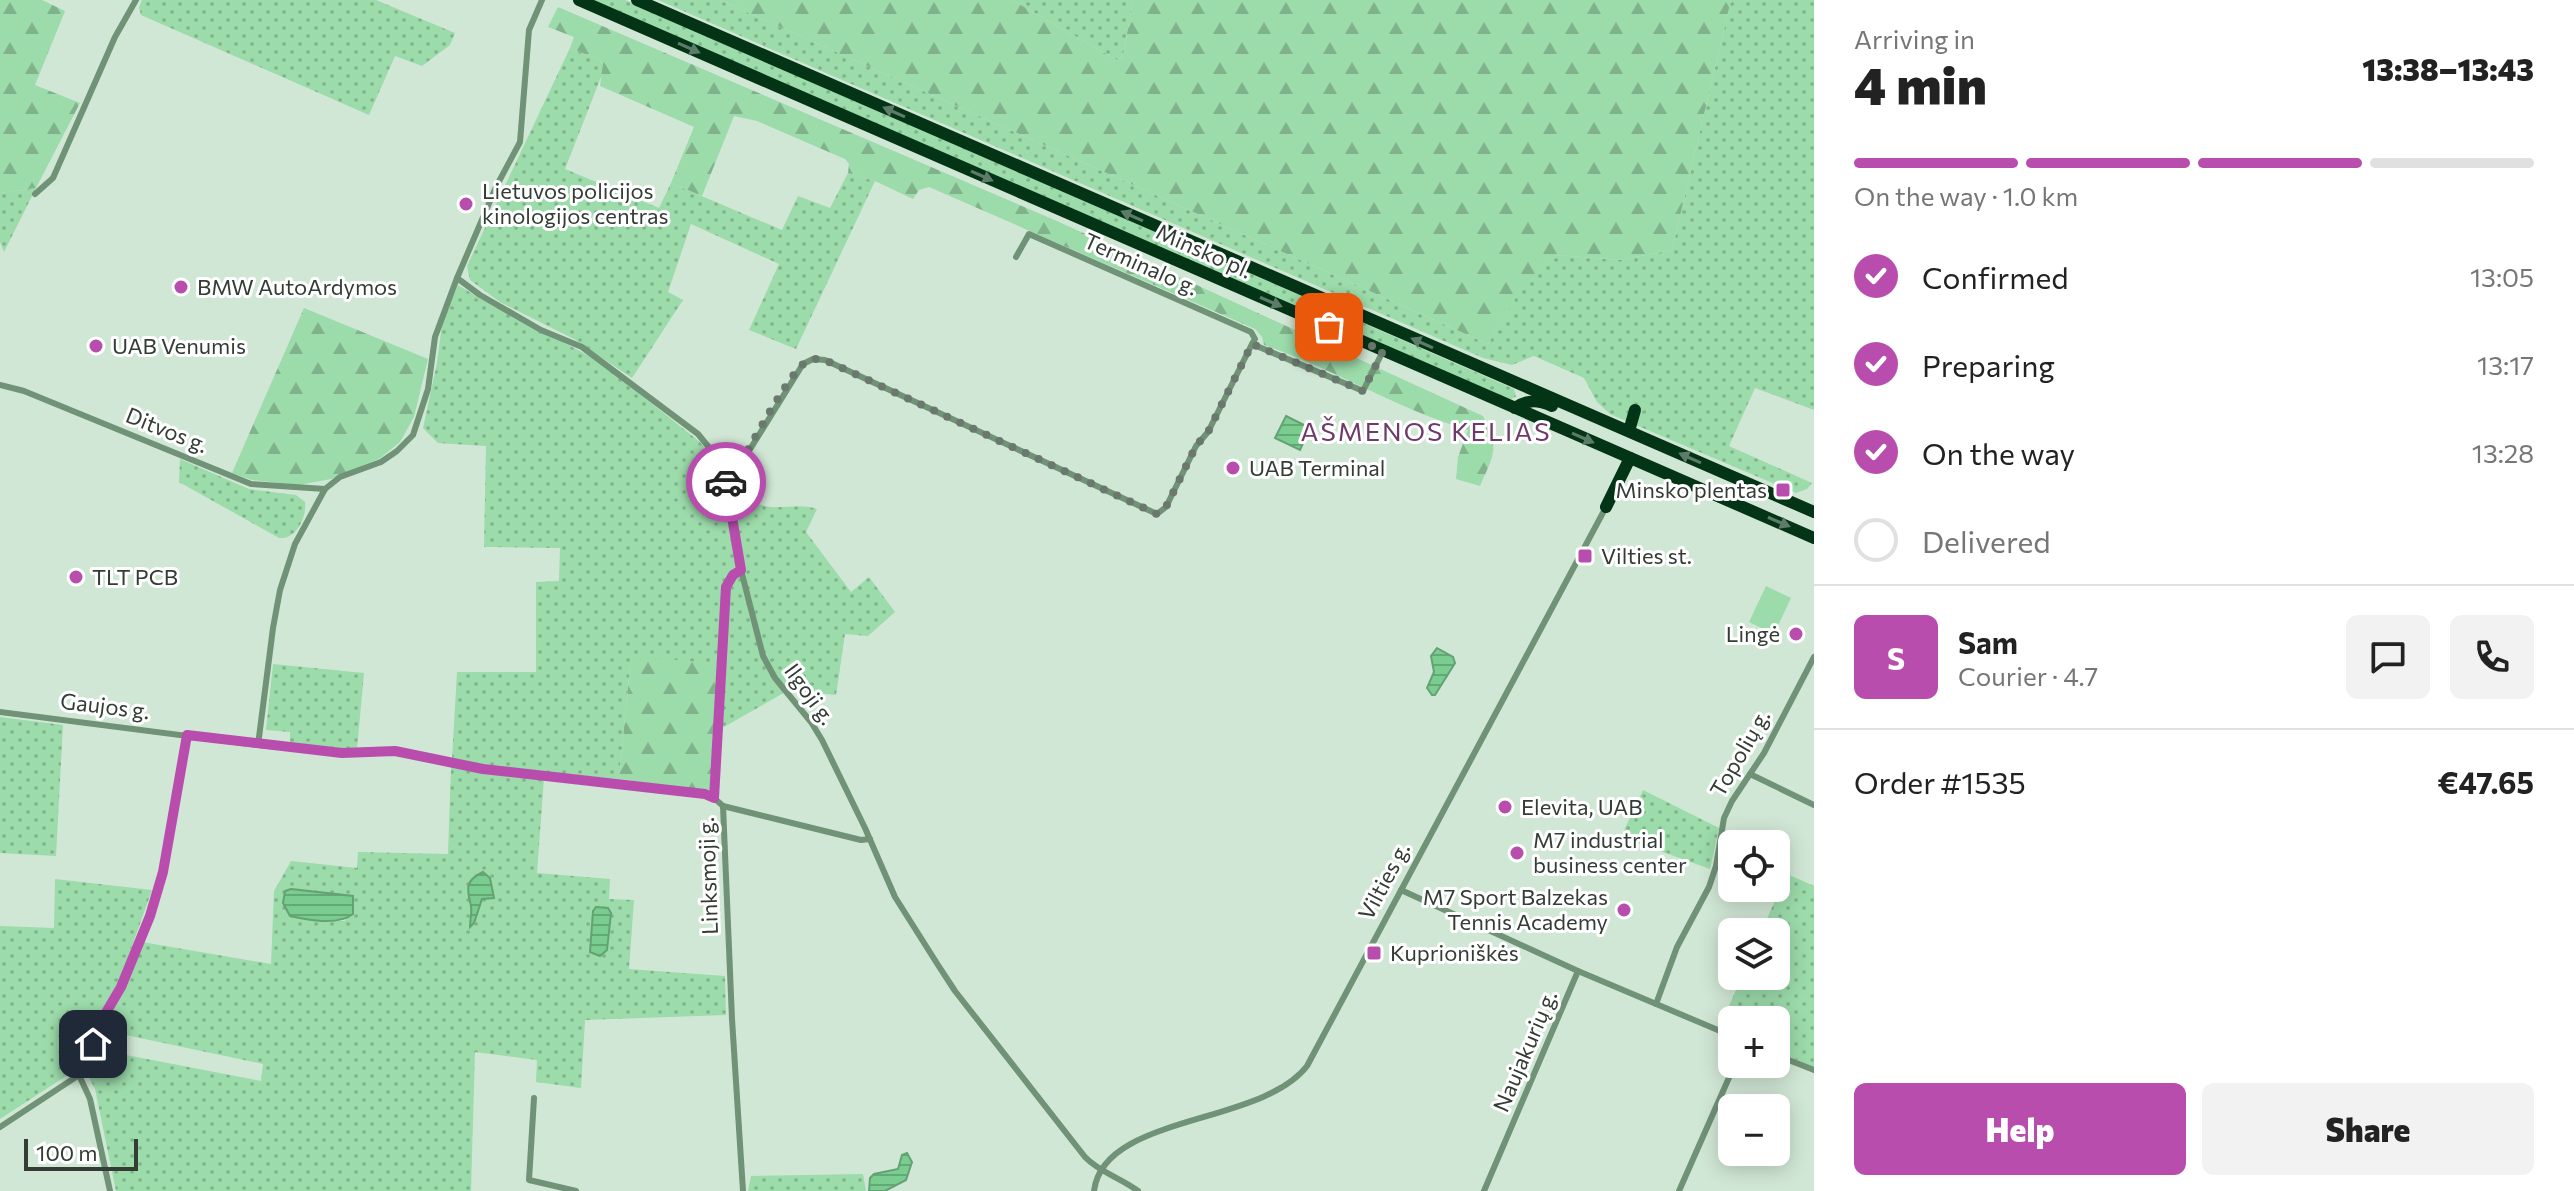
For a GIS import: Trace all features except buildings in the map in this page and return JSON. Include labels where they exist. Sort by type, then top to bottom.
[{"type":"highway","name":"Minsko pl.","points":[[579,0],[1814,538]]},
{"type":"highway","name":"Minsko pl.","points":[[637,0],[1814,512]]},
{"type":"highway","points":[[1515,408],[1524,402],[1541,402],[1580,418],[1608,423]]},
{"type":"highway","points":[[1629,431],[1635,410]]},
{"type":"highway","points":[[1606,507],[1630,458]]},
{"type":"street","points":[[35,194],[53,178],[115,37],[136,0]]},
{"type":"street","points":[[258,745],[273,628],[280,590],[295,544],[325,489],[340,477],[381,462],[413,435],[428,389],[435,337],[496,187],[520,142],[529,30],[542,0]]},
{"type":"street","name":"Terminalo g.","points":[[1016,257],[1029,234],[1251,332],[1255,339],[1252,344],[1363,391],[1383,351]]},
{"type":"street","name":"Ilgoji g.","points":[[457,278],[541,330],[582,347],[698,434],[721,462],[741,570],[763,656],[775,678],[822,740],[895,897],[955,991],[1085,1157],[1138,1191]]},
{"type":"street","points":[[725,478],[734,475],[803,364],[813,359],[825,360],[1157,514],[1166,507],[1196,446],[1208,432],[1252,344]]},
{"type":"street","name":"Ditvos g.","points":[[0,385],[24,391],[251,484],[325,489]]},
{"type":"street","name":"Vilties g.","points":[[1101,1170],[1115,1154],[1143,1137],[1255,1102],[1295,1080],[1307,1066],[1606,507]]},
{"type":"street","name":"Linksmoji g.","points":[[741,570],[728,582],[725,596],[714,798],[723,806],[731,1008],[743,1191]]},
{"type":"street","name":"Topolių g.","points":[[1656,1004],[1677,947],[1709,887],[1728,809],[1814,657]]},
{"type":"street","name":"Gaujos g.","points":[[0,712],[258,745],[342,753],[387,750],[483,769],[705,794],[714,798]]},
{"type":"street","points":[[0,1127],[85,1068],[101,1021],[121,987],[150,916],[163,872],[187,735]]},
{"type":"street","points":[[1750,774],[1814,805]]},
{"type":"street","points":[[723,806],[861,840],[870,839]]},
{"type":"street","name":"Naujakurių g.","points":[[1401,890],[1578,971],[1484,1191]]},
{"type":"street","points":[[1578,971],[1718,1030]]},
{"type":"street","points":[[1790,1061],[1814,1070]]},
{"type":"street","points":[[79,1075],[90,1099],[110,1191]]},
{"type":"street","points":[[1679,1191],[1729,1078]]},
{"type":"street","points":[[534,1098],[529,1180],[576,1191]]},
{"type":"street","points":[[1094,1191],[1101,1170]]},
{"type":"green space","points":[[0,0],[42,0],[65,11],[35,85],[80,103],[36,188],[0,193]]},
{"type":"green space","points":[[142,0],[376,0],[455,33],[450,45],[422,66],[395,56],[369,115],[141,15],[139,7]]},
{"type":"green space","points":[[591,0],[625,0],[1514,389],[1516,397],[1508,400]]},
{"type":"green space","points":[[658,0],[720,0],[1488,344],[1526,280],[1556,255],[1620,260],[1672,250],[1731,0],[1814,0],[1814,410],[1755,388],[1729,446],[1812,483],[1807,489],[1796,493],[1610,414],[1597,402],[1584,378],[1534,356],[1512,365],[1483,358]]},
{"type":"green space","points":[[720,0],[1012,0],[1117,60],[1123,56],[1133,0],[1731,0],[1672,250],[1620,260],[1556,255],[1526,281],[1488,344]]},
{"type":"green space","points":[[1012,0],[1133,0],[1123,56],[1117,60]]},
{"type":"green space","points":[[558,7],[1057,221],[1483,416],[1492,436],[1493,451],[1480,486],[1456,479],[1458,457],[1468,430],[1416,411],[1264,345],[1255,329],[929,187],[919,190],[913,199],[875,181],[848,173],[849,164],[845,159],[757,121],[734,116],[702,196],[671,183],[694,127],[600,86],[603,64],[570,48],[574,37],[548,27]]},
{"type":"green space","points":[[570,48],[598,59],[603,64],[603,72],[565,169],[659,208],[671,183],[782,230],[798,196],[830,208],[848,173],[875,181],[796,349],[749,330],[779,264],[691,224],[668,292],[683,300],[632,378],[574,339],[500,302],[470,280],[467,266]]},
{"type":"green space","points":[[36,188],[4,252],[0,242],[0,193]]},
{"type":"green space","points":[[458,285],[597,360],[700,442],[716,465],[725,491],[768,507],[803,506],[817,509],[806,532],[851,592],[869,577],[895,612],[868,636],[845,634],[836,695],[789,690],[715,732],[630,667],[619,779],[485,766],[452,759],[457,672],[536,672],[536,582],[559,581],[560,548],[484,547],[486,446],[438,443],[423,428],[442,324]]},
{"type":"green space","points":[[304,308],[428,359],[414,417],[400,442],[379,459],[331,479],[299,485],[252,480],[232,473]]},
{"type":"green space","points":[[180,459],[249,489],[296,495],[305,502],[299,526],[291,535],[279,538],[179,482]]},
{"type":"green space","points":[[1766,586],[1791,598],[1774,634],[1749,622]]},
{"type":"green space","points":[[646,657],[720,664],[710,791],[619,779],[630,667],[636,659]]},
{"type":"green space","points":[[273,664],[364,673],[357,749],[290,745],[290,732],[266,730]]},
{"type":"green space","points":[[0,717],[63,725],[56,856],[0,853]]},
{"type":"green space","points":[[451,767],[544,778],[537,873],[610,879],[609,899],[634,900],[629,969],[725,976],[726,1015],[585,1020],[581,1088],[536,1082],[537,1060],[475,1052],[471,1191],[116,1191],[95,1089],[86,1072],[95,1049],[261,1081],[263,1064],[102,1030],[142,942],[271,964],[274,891],[291,861],[357,868],[358,852],[448,854]],"holes":[[[291,889],[352,896],[345,921],[308,920],[283,903]]]},
{"type":"green space","points":[[1643,790],[1719,828],[1710,869],[1621,837]]},
{"type":"green space","points":[[1790,875],[1814,886],[1814,1067],[1790,1057],[1790,1006],[1729,1006],[1736,990],[1790,990],[1790,918],[1767,918],[1774,902],[1790,902]]},
{"type":"green space","points":[[55,879],[152,890],[120,980],[100,1016],[80,1067],[0,1119],[0,926],[54,928]]},
{"type":"green space","points":[[863,1174],[866,1191],[748,1191],[751,1176]]},
{"type":"shaded area","points":[[1286,416],[1310,428],[1300,450],[1275,438]]},
{"type":"shaded area","points":[[1437,648],[1453,657],[1455,663],[1435,695],[1432,695],[1427,688],[1434,672],[1431,656]]},
{"type":"shaded area","points":[[483,872],[490,878],[494,898],[482,899],[470,927],[468,886]]},
{"type":"shaded area","points":[[291,889],[353,896],[353,914],[331,921],[290,916],[283,903],[285,891]]},
{"type":"shaded area","points":[[596,907],[608,908],[611,913],[607,950],[600,956],[590,952],[593,911]]},
{"type":"shaded area","points":[[907,1153],[912,1162],[906,1180],[885,1191],[869,1191],[870,1178],[874,1174],[898,1169],[902,1155]]},
{"type":"way so far","points":[[726,482],[725,478],[734,475],[788,384],[803,364],[813,359],[825,360],[1157,514],[1166,507],[1196,446],[1208,432],[1252,344],[1363,391],[1383,351],[1329,327]]},
{"type":"place","name":"Lietuvos policijos kinologijos centras","points":[[466,204]]},
{"type":"place","name":"BMW AutoArdymos","points":[[181,287]]},
{"type":"place","name":"UAB Venumis","points":[[96,346]]},
{"type":"place","name":"UAB Terminal","points":[[1233,468]]},
{"type":"place","name":"Minsko plentas","points":[[1783,490]]},
{"type":"place","name":"Vilties st.","points":[[1585,556]]},
{"type":"place","name":"TLT PCB","points":[[76,577]]},
{"type":"place","name":"Lingė","points":[[1796,634]]},
{"type":"place","name":"Elevita, UAB","points":[[1505,807]]},
{"type":"place","name":"M7 industrial business center","points":[[1517,853]]},
{"type":"place","name":"M7 Sport Balzekas Tennis Academy","points":[[1624,910]]},
{"type":"place","name":"Kuprioniškės","points":[[1374,953]]},
{"type":"district","name":"AŠMENOS KELIAS","points":[[1426,432]]},
{"type":"route","points":[[93,1044],[150,916],[163,872],[187,735],[342,753],[395,751],[483,769],[705,794],[714,798],[726,587],[733,575],[741,570],[726,482]]}]
